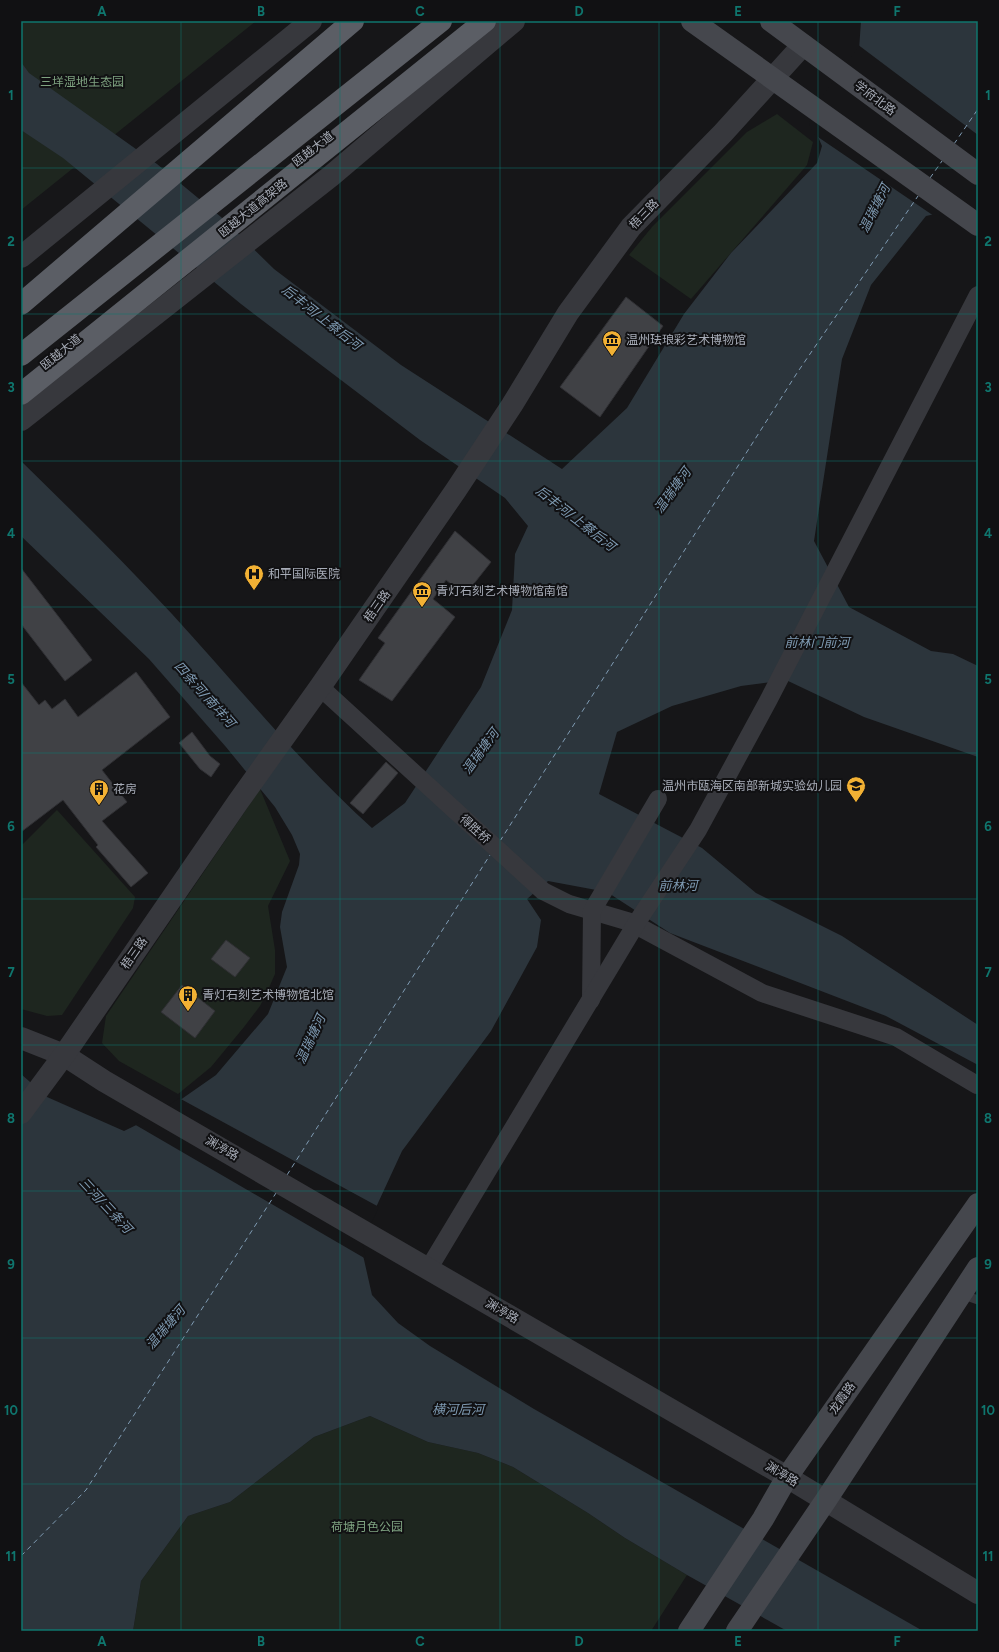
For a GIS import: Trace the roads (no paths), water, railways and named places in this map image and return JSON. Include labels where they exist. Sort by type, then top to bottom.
[{"type":"highway","points":[[21,304],[109,220],[174,155],[336,21]]},
{"type":"highway","points":[[174,155],[353,21]]},
{"type":"highway","points":[[21,355],[441,21]]},
{"type":"highway","name":"瓯越大道","points":[[21,384],[236,212],[291,166],[445,47],[475,21]]},
{"type":"highway","name":"瓯越大道高架路","points":[[21,394],[485,21]]},
{"type":"highway","points":[[21,284],[109,220]]},
{"type":"main road","points":[[692,21],[971,220]]},
{"type":"main road","name":"学府北路","points":[[771,21],[978,174]]},
{"type":"main road","name":"龙霞路","points":[[689,1631],[711,1595],[763,1519],[788,1477],[978,1204]]},
{"type":"main road","points":[[741,1625],[826,1500],[969,1297],[978,1268]]},
{"type":"street","points":[[21,257],[87,203],[174,155],[311,21]]},
{"type":"street","points":[[21,420],[331,176],[514,21]]},
{"type":"street","name":"梧三路","points":[[21,1113],[64,1055],[245,791],[320,687],[456,490],[512,405],[568,313],[631,227],[724,133],[803,44]]},
{"type":"street","points":[[429,1268],[638,922],[698,830],[768,701],[978,295]]},
{"type":"street","name":"得胜桥","points":[[320,687],[543,891],[569,904],[630,922],[638,922],[762,993],[896,1038],[977,1085]]},
{"type":"street","points":[[591,1000],[592,911],[658,800]]},
{"type":"street","name":"渊渟路","points":[[21,1038],[64,1055],[110,1084],[788,1477],[978,1593]]},
{"type":"water","points":[[861,21],[978,21],[978,180],[944,212],[926,216],[871,285],[842,359],[814,541],[849,607],[931,651],[953,654],[978,666],[978,757],[864,717],[786,680],[741,686],[672,706],[617,732],[599,794],[702,848],[756,893],[842,936],[978,1025],[978,1065],[886,1016],[670,933],[607,892],[548,881],[527,899],[541,920],[537,947],[491,1031],[402,1151],[360,1242],[372,1295],[398,1323],[430,1346],[534,1409],[923,1631],[787,1631],[687,1575],[625,1538],[588,1513],[513,1467],[478,1453],[428,1442],[370,1416],[314,1437],[230,1502],[188,1516],[141,1581],[133,1631],[21,1631],[21,1074],[47,1097],[124,1131],[163,1112],[216,1075],[268,1014],[287,967],[280,927],[282,912],[299,865],[300,854],[292,835],[275,807],[226,747],[149,659],[21,536],[21,461],[135,575],[319,777],[372,828],[405,803],[481,687],[512,610],[515,554],[528,526],[505,498],[420,440],[241,304],[63,158],[21,130],[21,62],[29,73],[157,164],[221,217],[274,269],[401,365],[562,469],[627,408],[684,314],[731,253],[817,163],[822,146],[816,132],[859,50]]},
{"type":"place","name":"温州珐琅彩艺术博物馆","points":[[612,357]]},
{"type":"place","name":"和平国际医院","points":[[254,591]]},
{"type":"place","name":"青灯石刻艺术博物馆南馆","points":[[422,608]]},
{"type":"place","name":"温州市瓯海区南部新城实验幼儿园","points":[[856,803]]},
{"type":"place","name":"花房","points":[[99,806]]},
{"type":"place","name":"青灯石刻艺术博物馆北馆","points":[[188,1012]]},
{"type":"park label","name":"三垟湿地生态园","points":[[82,82]]},
{"type":"park label","name":"荷塘月色公园","points":[[367,1527]]},
{"type":"water label","name":"温瑞塘河","points":[[874,208]]},
{"type":"water label","name":"后丰河/上蔡后河","points":[[322,317]]},
{"type":"water label","name":"温瑞塘河","points":[[672,490]]},
{"type":"water label","name":"后丰河/上蔡后河","points":[[576,518]]},
{"type":"water label","name":"前林门前河","points":[[817,642]]},
{"type":"water label","name":"四条河/南垟河","points":[[205,694]]},
{"type":"water label","name":"温瑞塘河","points":[[480,751]]},
{"type":"water label","name":"前林河","points":[[678,885]]},
{"type":"water label","name":"温瑞塘河","points":[[310,1039]]},
{"type":"water label","name":"三河/三条河","points":[[106,1205]]},
{"type":"water label","name":"温瑞塘河","points":[[165,1327]]},
{"type":"water label","name":"横河后河","points":[[458,1409]]}]
